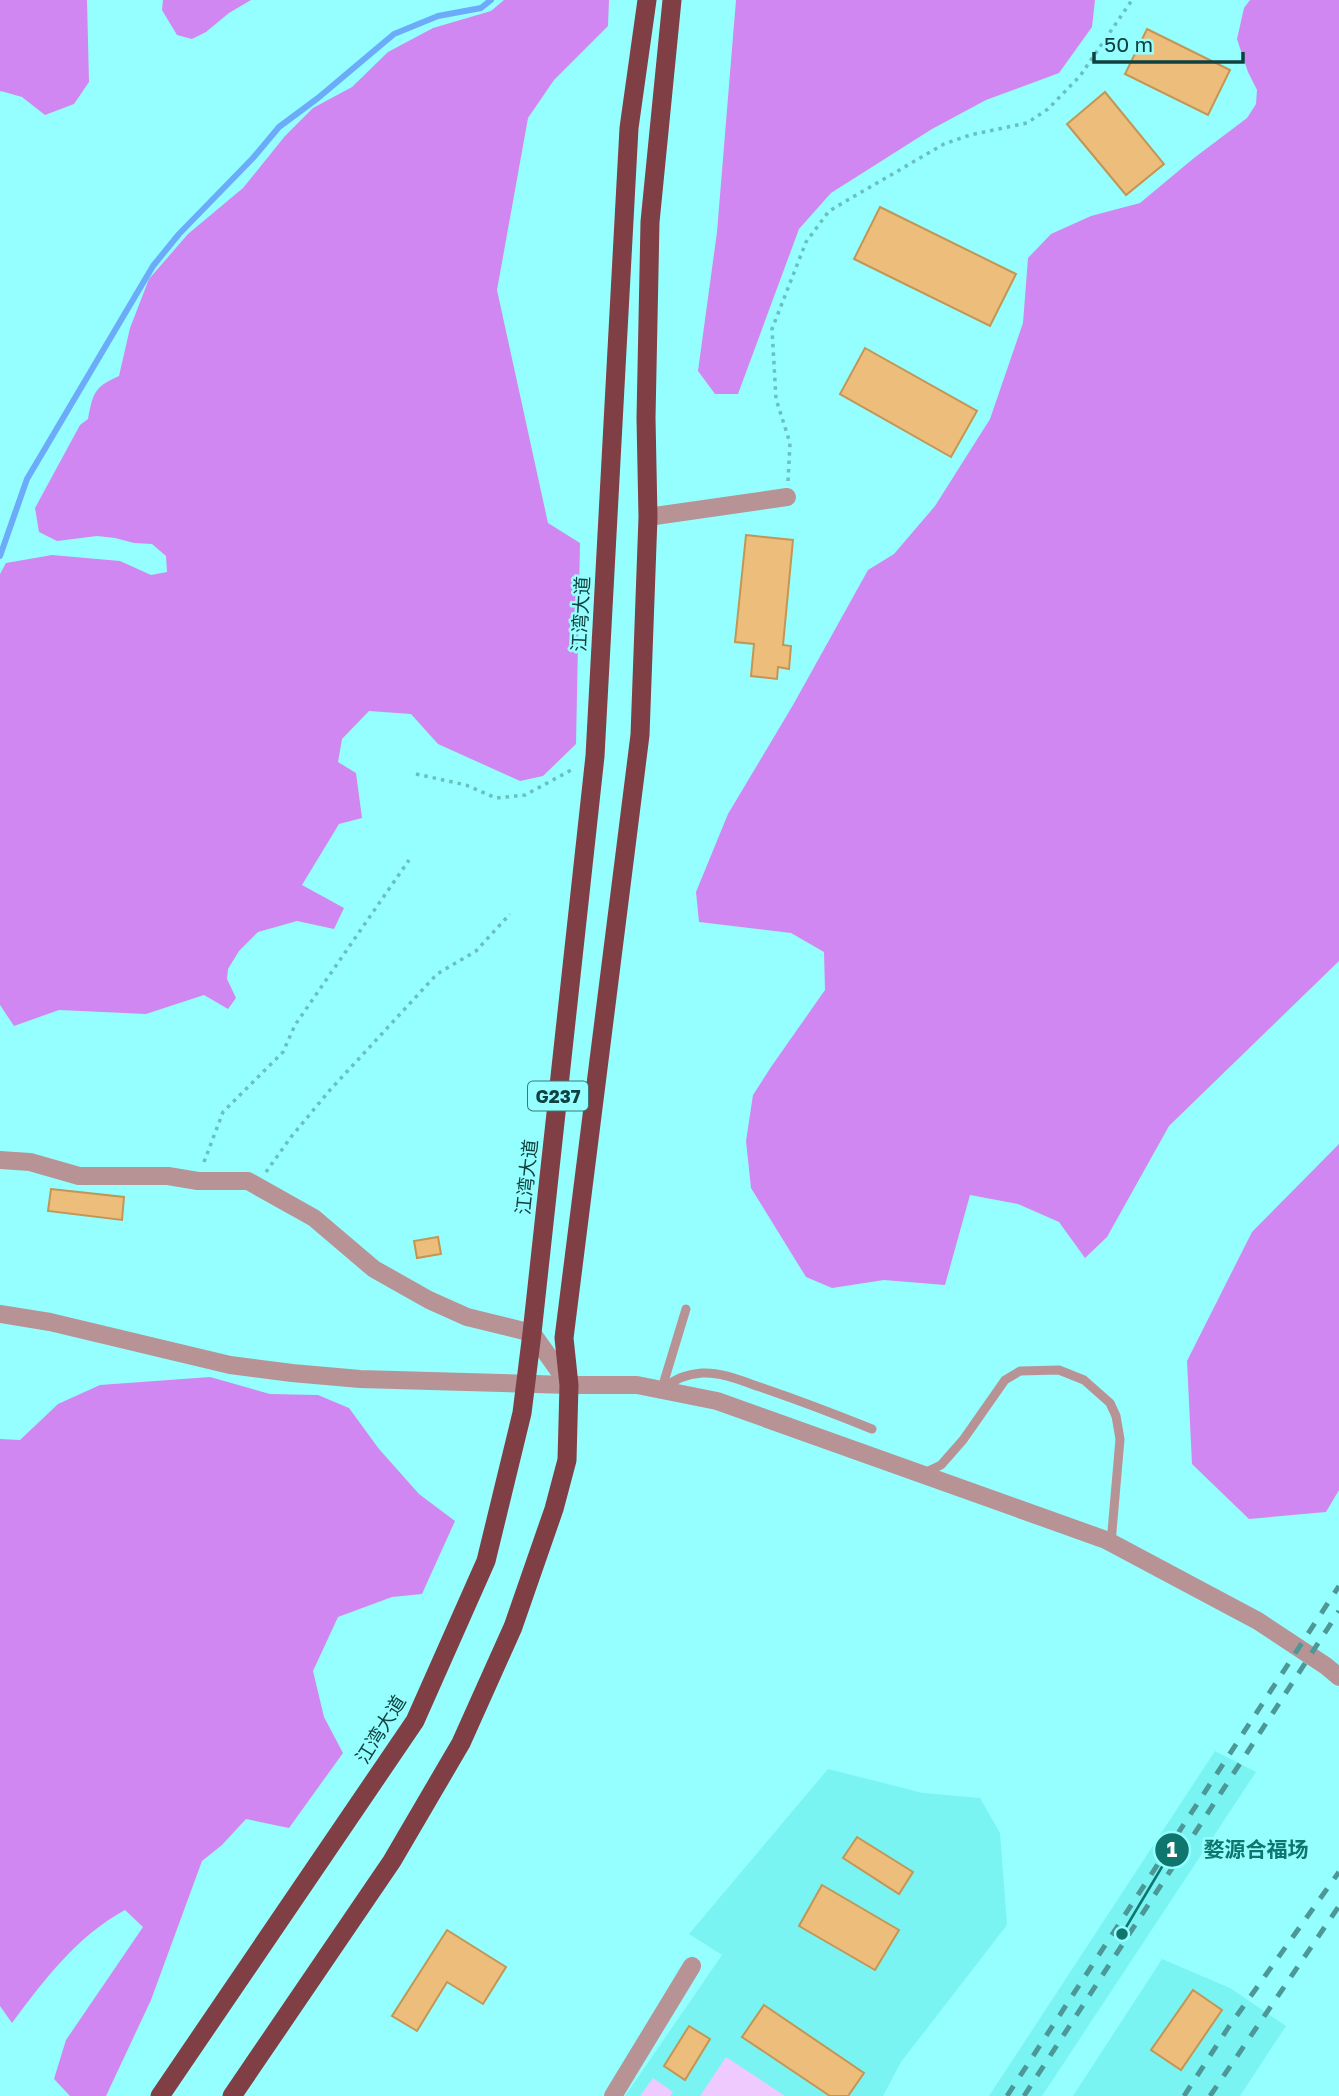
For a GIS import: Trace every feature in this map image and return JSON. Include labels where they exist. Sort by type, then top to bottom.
[{"type":"highway","name":"江湾大道","points":[[160,2096],[415,1721],[486,1561],[522,1413],[595,756],[629,128],[647,0]]},
{"type":"highway","name":"G237","points":[[232,2096],[392,1861],[461,1744],[513,1627],[554,1510],[567,1460],[569,1385],[564,1338],[640,735],[648,517],[646,418],[650,222],[671,0]]},
{"type":"street","points":[[648,517],[787,497]]},
{"type":"street","points":[[0,1160],[30,1162],[79,1176],[248,1181],[314,1218],[373,1269],[429,1300],[467,1317],[532,1333],[569,1385]]},
{"type":"street","points":[[0,1314],[50,1322],[230,1365],[360,1379],[637,1385],[718,1401],[1111,1543],[1258,1621],[1339,1677]]},
{"type":"street","points":[[613,2096],[692,1966]]},
{"type":"lane","points":[[662,1390],[686,1309]]},
{"type":"lane","points":[[921,1474],[941,1465],[963,1440],[1005,1380],[1020,1371],[1059,1370],[1084,1380],[1110,1403],[1116,1416],[1120,1439],[1111,1543]]},
{"type":"lane","points":[[662,1390],[671,1381],[683,1376],[703,1373],[726,1376],[802,1401],[872,1429]]},
{"type":"path","points":[[787,497],[790,443],[776,399],[772,329],[806,242],[829,211],[944,144],[970,135],[1027,123],[1048,109],[1080,76],[1132,0]]},
{"type":"path","points":[[416,774],[466,785],[496,798],[525,795],[595,756]]},
{"type":"path","points":[[198,1181],[223,1112],[283,1052],[295,1025],[409,860]]},
{"type":"path","points":[[257,1185],[291,1136],[330,1090],[437,974],[476,951],[510,914]]},
{"type":"shaded area","points":[[0,0],[87,0],[89,82],[74,104],[45,115],[22,97],[0,92]]},
{"type":"shaded area","points":[[163,0],[251,0],[192,39],[177,35],[162,10]]},
{"type":"shaded area","points":[[504,0],[609,0],[608,26],[554,80],[528,118],[497,290],[548,523],[580,543],[576,744],[543,776],[520,781],[438,744],[411,714],[369,711],[342,739],[338,762],[356,773],[362,818],[339,824],[302,885],[344,908],[334,929],[297,921],[258,932],[239,951],[228,969],[227,979],[236,998],[228,1009],[204,995],[146,1014],[59,1010],[14,1026],[0,1005],[0,574],[6,563],[52,555],[120,561],[151,575],[167,572],[166,556],[152,544],[97,536],[57,541],[39,532],[35,508],[80,425],[88,419],[96,392],[119,376],[130,328],[149,279],[188,234],[243,188],[285,136],[313,108],[352,87],[388,52],[433,28],[491,11]]},
{"type":"shaded area","points":[[736,0],[1095,0],[1092,27],[1059,73],[986,100],[932,129],[831,193],[799,229],[738,394],[715,394],[698,371],[717,232]]},
{"type":"shaded area","points":[[1250,0],[1339,0],[1339,961],[1169,1126],[1107,1237],[1085,1258],[1059,1222],[1018,1204],[970,1195],[945,1285],[884,1280],[832,1288],[806,1277],[751,1188],[746,1141],[753,1095],[825,990],[824,952],[791,933],[699,922],[696,892],[728,814],[793,705],[868,570],[894,554],[935,506],[990,419],[1023,323],[1028,258],[1051,234],[1091,216],[1140,203],[1247,118],[1256,104],[1257,90],[1237,39],[1244,8]]},
{"type":"shaded area","points":[[1339,1144],[1339,1490],[1326,1512],[1249,1519],[1192,1464],[1187,1361],[1252,1232]]},
{"type":"shaded area","points":[[210,1377],[270,1394],[318,1395],[349,1408],[379,1449],[419,1494],[455,1521],[422,1594],[392,1597],[338,1617],[313,1671],[324,1717],[343,1753],[289,1828],[246,1819],[222,1845],[202,1861],[151,2000],[106,2096],[70,2096],[54,2079],[66,2040],[143,1927],[125,1910],[91,1933],[62,1960],[12,2023],[0,2006],[0,1439],[20,1440],[58,1404],[100,1385]]},
{"type":"shaded area","points":[[1215,1751],[1256,1772],[1042,2096],[989,2096]]},
{"type":"shaded area","points":[[828,1769],[923,1793],[980,1798],[1000,1833],[1007,1925],[901,2062],[883,2096],[625,2096],[722,1955],[689,1934]]},
{"type":"shaded area","points":[[1162,1959],[1230,1988],[1286,2026],[1240,2096],[1073,2096]]},
{"type":"shaded area","points":[[726,2057],[785,2096],[700,2096]]},
{"type":"shaded area","points":[[653,2078],[673,2092],[670,2096],[640,2096]]},
{"type":"building","points":[[1147,29],[1230,70],[1208,115],[1125,74]]},
{"type":"building","points":[[1105,92],[1164,164],[1126,195],[1067,124]]},
{"type":"building","points":[[880,207],[1016,274],[990,326],[854,259]]},
{"type":"building","points":[[865,348],[977,411],[951,457],[840,394]]},
{"type":"building","points":[[746,535],[793,540],[783,645],[791,646],[789,669],[778,667],[777,679],[751,676],[754,644],[735,642]]},
{"type":"building","points":[[51,1189],[124,1197],[122,1220],[48,1211]]},
{"type":"building","points":[[438,1237],[441,1254],[417,1258],[414,1241]]},
{"type":"building","points":[[857,1837],[913,1872],[899,1894],[843,1858]]},
{"type":"building","points":[[822,1885],[899,1930],[875,1970],[799,1926]]},
{"type":"building","points":[[447,1930],[506,1967],[483,2004],[447,1982],[417,2031],[392,2016]]},
{"type":"building","points":[[1193,1990],[1222,2010],[1181,2070],[1151,2050]]},
{"type":"building","points":[[764,2005],[864,2073],[848,2096],[830,2096],[742,2037]]},
{"type":"building","points":[[689,2026],[710,2039],[685,2080],[664,2066]]},
{"type":"waterway","points":[[0,556],[27,479],[153,266],[179,234],[253,158],[279,127],[394,34],[438,16],[481,8],[491,0]]},
{"type":"railway","points":[[1007,2096],[1339,1586]]},
{"type":"railway","points":[[1024,2096],[1339,1611]]},
{"type":"railway","points":[[1184,2096],[1228,2028],[1339,1872]]},
{"type":"railway","points":[[1210,2096],[1339,1906]]},
{"type":"place","name":"婺源合福场","points":[[1122,1934]]}]
